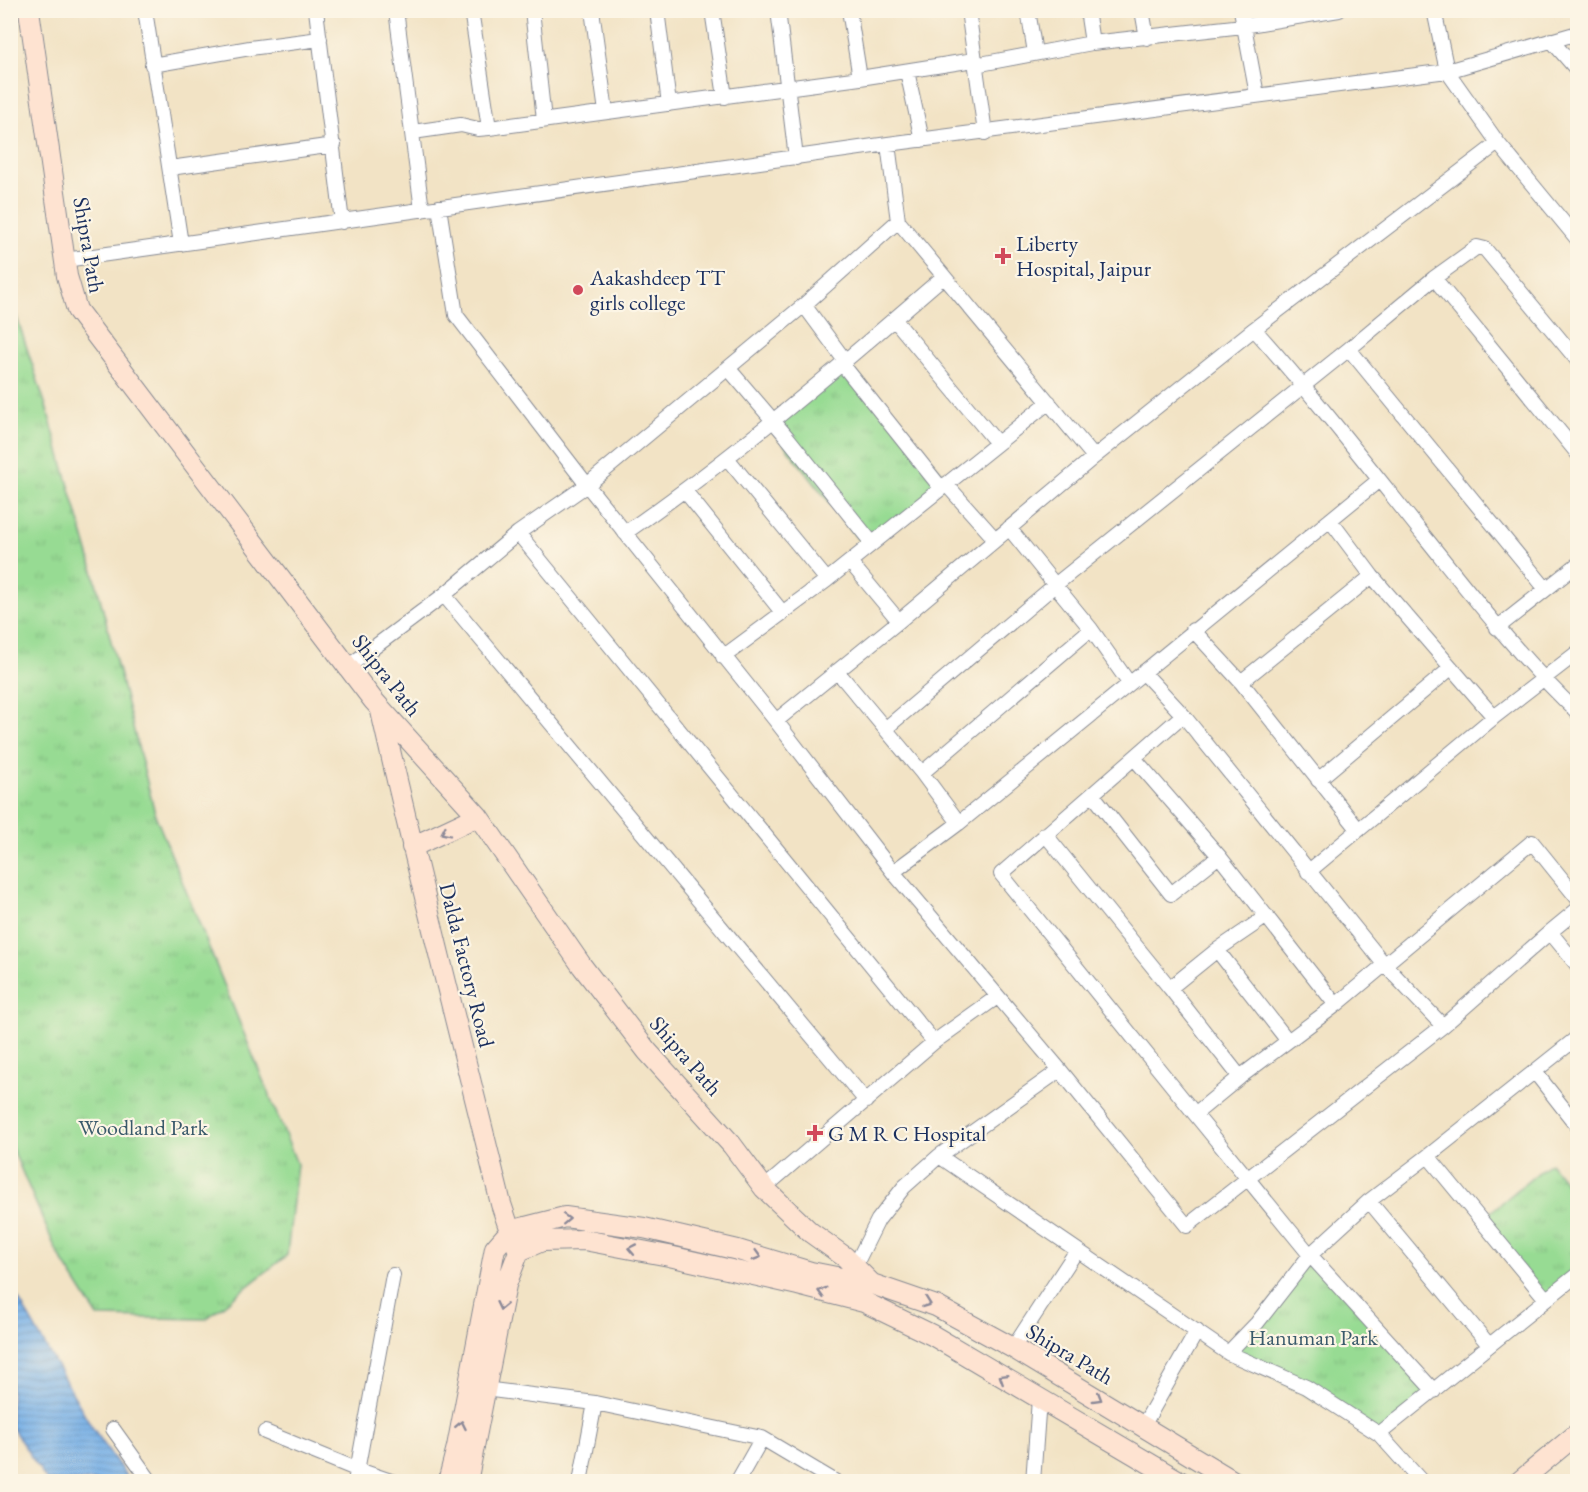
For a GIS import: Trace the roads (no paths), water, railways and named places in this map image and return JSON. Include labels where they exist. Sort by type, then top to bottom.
[{"type":"street","name":"Shipra Path","points":[[28,10],[67,276],[77,310],[381,709],[478,816],[582,966],[647,1051],[732,1145],[764,1188],[810,1232],[855,1266],[872,1284],[936,1306],[1143,1425],[1235,1482]]},
{"type":"street","points":[[145,10],[181,244]]},
{"type":"street","points":[[316,10],[342,222]]},
{"type":"street","points":[[396,10],[422,210]]},
{"type":"street","points":[[471,10],[489,128]]},
{"type":"street","points":[[532,10],[544,120]]},
{"type":"street","points":[[592,10],[606,112]]},
{"type":"street","points":[[657,10],[669,104]]},
{"type":"street","points":[[712,10],[724,97]]},
{"type":"street","points":[[778,10],[796,158]]},
{"type":"street","points":[[849,10],[860,78]]},
{"type":"street","points":[[968,10],[985,132]]},
{"type":"street","points":[[1028,10],[1035,53]]},
{"type":"street","points":[[1087,10],[1092,43]]},
{"type":"street","points":[[1142,10],[1147,38]]},
{"type":"street","points":[[1241,10],[1257,95]]},
{"type":"street","points":[[413,132],[461,125],[478,129],[489,128],[975,62],[1092,43],[1244,26],[1303,14],[1339,10]]},
{"type":"street","points":[[1434,10],[1447,71],[1498,143],[1578,240]]},
{"type":"street","points":[[65,260],[888,144],[1447,71],[1578,33]]},
{"type":"street","points":[[152,65],[250,48],[320,39]]},
{"type":"street","points":[[1551,40],[1578,71]]},
{"type":"street","points":[[907,71],[922,140]]},
{"type":"street","points":[[776,721],[1008,528],[1254,329],[1498,143]]},
{"type":"street","points":[[888,144],[898,221],[1094,458]]},
{"type":"street","points":[[170,168],[334,145]]},
{"type":"street","points":[[440,207],[456,315],[587,485],[776,721],[893,872],[1060,1070],[1187,1226],[1443,1026],[1578,909]]},
{"type":"street","points":[[349,666],[444,595],[518,533],[587,485],[804,304],[898,221]]},
{"type":"street","points":[[885,729],[1055,585],[1434,278],[1477,247],[1481,247],[1578,361]]},
{"type":"street","points":[[625,533],[685,491],[774,421],[845,363],[943,277]]},
{"type":"street","points":[[1434,278],[1578,454]]},
{"type":"street","points":[[804,304],[845,363],[943,486],[995,539]]},
{"type":"street","points":[[894,319],[997,443]]},
{"type":"street","points":[[1254,329],[1304,385],[1497,628],[1543,680],[1578,713]]},
{"type":"street","points":[[1349,349],[1546,589]]},
{"type":"street","points":[[728,368],[774,421],[872,543]]},
{"type":"street","points":[[723,657],[827,580],[1049,402]]},
{"type":"street","points":[[727,458],[827,580]]},
{"type":"street","points":[[893,872],[959,823],[1379,480]]},
{"type":"street","points":[[685,491],[782,612]]},
{"type":"street","points":[[1330,520],[1372,576],[1494,717]]},
{"type":"street","points":[[1008,528],[1091,629],[1129,683]]},
{"type":"street","points":[[518,533],[934,1042]]},
{"type":"street","points":[[850,562],[899,621]]},
{"type":"street","points":[[1497,628],[1578,564]]},
{"type":"street","points":[[1241,682],[1372,576]]},
{"type":"street","points":[[444,595],[866,1101]]},
{"type":"street","points":[[922,773],[1091,629]]},
{"type":"street","points":[[1194,630],[1241,682],[1358,829]]},
{"type":"street","points":[[1308,872],[1494,717],[1578,652]]},
{"type":"street","points":[[1317,780],[1451,668]]},
{"type":"street","points":[[837,671],[922,773],[959,823]]},
{"type":"street","points":[[1143,672],[1183,715],[1384,964],[1443,1026]]},
{"type":"street","name":"Dalda Factory Road","points":[[381,709],[412,847],[501,1204],[519,1251]]},
{"type":"street","points":[[1183,715],[1001,874],[1310,1255],[1434,1391]]},
{"type":"street","points":[[1134,758],[1219,856],[1336,1005]]},
{"type":"street","points":[[1092,795],[1172,894],[1219,856]]},
{"type":"street","points":[[412,847],[478,816]]},
{"type":"street","points":[[1045,834],[1240,1077]]},
{"type":"street","points":[[1195,1114],[1336,1005],[1532,842],[1578,898]]},
{"type":"street","points":[[1170,988],[1217,950],[1267,916]]},
{"type":"street","points":[[1550,932],[1578,966]]},
{"type":"street","points":[[1217,950],[1288,1041]]},
{"type":"street","points":[[764,1188],[934,1042],[997,997]]},
{"type":"street","points":[[1228,1353],[1257,1323],[1310,1255],[1369,1201],[1578,1037]]},
{"type":"street","points":[[855,1266],[878,1220],[904,1187],[939,1156],[1060,1070]]},
{"type":"street","points":[[1535,1072],[1578,1127]]},
{"type":"street","points":[[939,1156],[1228,1353],[1306,1388],[1379,1434],[1422,1482]]},
{"type":"street","points":[[1428,1156],[1546,1299]]},
{"type":"street","points":[[1369,1201],[1489,1345]]},
{"type":"street","points":[[448,1482],[457,1447],[495,1248],[510,1231],[565,1217],[633,1227],[738,1250],[811,1272],[872,1284]]},
{"type":"street","points":[[467,1482],[506,1284],[519,1251],[542,1241],[584,1240],[669,1256],[864,1302],[932,1335],[1180,1482]]},
{"type":"street","points":[[1012,1348],[1077,1250]]},
{"type":"street","points":[[1379,1434],[1578,1274]]},
{"type":"street","points":[[355,1475],[393,1275]]},
{"type":"street","name":"Shipra Path","points":[[872,1284],[878,1308]]},
{"type":"street","points":[[1143,1425],[1197,1332]]},
{"type":"street","points":[[484,1389],[594,1403],[762,1438],[836,1482]]},
{"type":"street","points":[[1033,1482],[1039,1399]]},
{"type":"street","points":[[580,1482],[594,1403]]},
{"type":"street","points":[[113,1429],[151,1482]]},
{"type":"street","points":[[266,1432],[355,1475],[394,1482]]},
{"type":"street","points":[[1519,1482],[1578,1433]]},
{"type":"street","points":[[737,1482],[762,1438]]},
{"type":"water","points":[[11,1286],[92,1427],[130,1481],[47,1481],[11,1426]]},
{"type":"place","name":"Liberty Hospital, Jaipur","points":[[1003,256]]},
{"type":"place","name":"Aakashdeep TT girls college","points":[[578,290]]},
{"type":"place","name":"G M R C Hospital","points":[[815,1133]]},
{"type":"park label","name":"Woodland Park","points":[[143,1127]]},
{"type":"park label","name":"Hanuman Park","points":[[1313,1337]]}]
